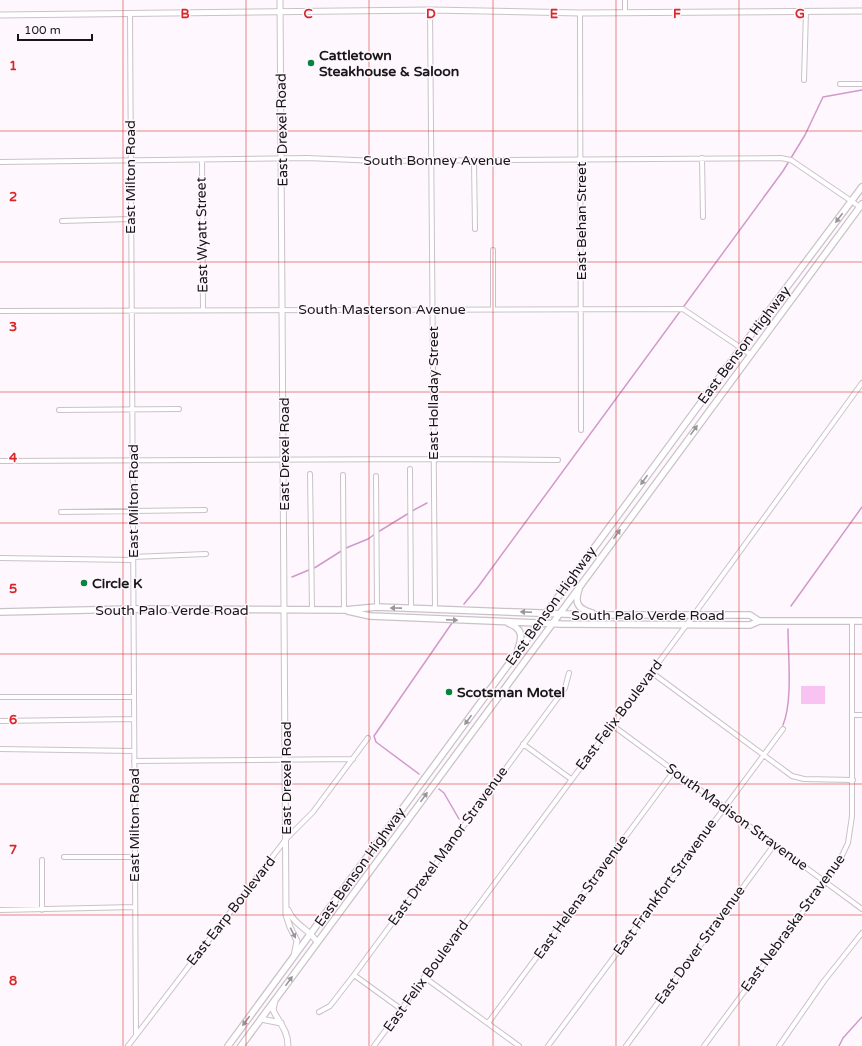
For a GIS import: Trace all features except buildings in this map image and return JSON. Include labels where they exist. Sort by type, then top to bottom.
[{"type":"main road","name":"East Benson Highway","points":[[228,1046],[741,348],[862,187]]},
{"type":"main road","name":"East Benson Highway","points":[[241,1046],[666,467],[861,205]]},
{"type":"main road","points":[[657,462],[666,467]]},
{"type":"main road","points":[[582,582],[577,593],[578,604],[582,610],[600,615]]},
{"type":"main road","name":"South Palo Verde Road","points":[[0,612],[133,609],[344,610],[377,607],[558,614],[750,616],[759,621]]},
{"type":"main road","name":"South Palo Verde Road","points":[[344,610],[370,616],[504,622],[750,625],[759,621],[862,621]]},
{"type":"main road","points":[[504,622],[514,625],[519,630],[521,635],[521,640],[512,660]]},
{"type":"street","name":"East Drexel Road","points":[[280,0],[284,309],[283,460],[286,908],[288,922],[297,941],[294,958]]},
{"type":"street","points":[[625,0],[625,12]]},
{"type":"street","points":[[0,14],[130,14],[430,10],[580,13],[862,11]]},
{"type":"street","name":"East Holladay Street","points":[[430,10],[435,609]]},
{"type":"street","points":[[804,80],[806,11]]},
{"type":"street","name":"East Behan Street","points":[[580,13],[581,430]]},
{"type":"street","name":"East Milton Road","points":[[130,14],[130,219],[133,409],[132,558],[136,1035]]},
{"type":"street","points":[[840,84],[862,84]]},
{"type":"street","name":"South Bonney Avenue","points":[[0,162],[130,162],[307,158],[378,161],[581,158],[781,158],[791,160],[861,205]]},
{"type":"street","points":[[702,158],[703,217]]},
{"type":"street","name":"East Wyatt Street","points":[[202,160],[203,310]]},
{"type":"street","points":[[474,160],[475,229]]},
{"type":"street","points":[[62,221],[130,219]]},
{"type":"street","points":[[493,250],[493,310]]},
{"type":"street","name":"South Masterson Avenue","points":[[0,311],[683,309],[750,354]]},
{"type":"street","name":"East Felix Boulevard","points":[[374,1046],[686,625],[862,383]]},
{"type":"street","points":[[59,410],[179,409]]},
{"type":"street","points":[[0,461],[434,459],[558,460]]},
{"type":"street","points":[[410,469],[411,608]]},
{"type":"street","points":[[310,474],[312,609]]},
{"type":"street","points":[[343,475],[344,610]]},
{"type":"street","points":[[376,476],[377,607]]},
{"type":"street","points":[[61,512],[205,510]]},
{"type":"street","points":[[0,558],[132,558],[206,554]]},
{"type":"street","name":"East Nebraska Stravenue","points":[[704,1046],[840,860],[848,843],[852,820],[853,780],[852,620]]},
{"type":"street","points":[[651,672],[792,776],[804,780],[853,780]]},
{"type":"street","name":"East Drexel Manor Stravenue","points":[[319,1012],[333,1002],[354,975],[565,688],[569,673]]},
{"type":"street","points":[[0,697],[134,697]]},
{"type":"street","points":[[852,714],[862,715]]},
{"type":"street","points":[[0,721],[134,720]]},
{"type":"street","name":"South Madison Stravenue","points":[[612,725],[862,909]]},
{"type":"street","name":"East Frankfort Stravenue","points":[[548,1046],[762,755],[783,729]]},
{"type":"street","name":"East Earp Boulevard","points":[[128,1046],[286,839],[313,812],[368,738]]},
{"type":"street","points":[[523,744],[571,779]]},
{"type":"street","points":[[0,749],[134,751]]},
{"type":"street","points":[[134,761],[286,758],[353,759]]},
{"type":"street","name":"East Helena Stravenue","points":[[488,1023],[674,771]]},
{"type":"street","name":"East Dover Stravenue","points":[[626,1046],[774,845]]},
{"type":"street","points":[[64,857],[134,857]]},
{"type":"street","points":[[42,860],[42,910]]},
{"type":"street","points":[[0,910],[135,907]]},
{"type":"street","points":[[286,908],[294,920],[311,933],[317,942]]},
{"type":"street","points":[[779,1046],[824,981],[862,933]]},
{"type":"street","points":[[354,975],[401,1008]]},
{"type":"street","points":[[424,977],[519,1046]]},
{"type":"street","points":[[275,999],[272,1010],[281,1020],[285,1030],[288,1046]]},
{"type":"street","points":[[260,1019],[281,1023]]},
{"type":"shaded area","points":[[801,686],[825,686],[825,704],[801,704]]},
{"type":"waterway","points":[[464,604],[783,171],[805,135],[823,97],[862,90]]},
{"type":"waterway","points":[[412,511],[427,503]]},
{"type":"waterway","points":[[791,606],[862,507]]},
{"type":"waterway","points":[[378,532],[409,513]]},
{"type":"waterway","points":[[292,577],[316,567],[346,548],[368,539],[375,534]]},
{"type":"waterway","points":[[419,774],[376,742],[374,736],[452,623]]},
{"type":"waterway","points":[[783,725],[788,704],[789,691],[788,629]]},
{"type":"waterway","points":[[439,789],[444,793],[459,819]]},
{"type":"waterway","points":[[839,1046],[843,1038],[862,1017]]},
{"type":"place","name":"Cattletown Steakhouse & Saloon","points":[[311,63]]},
{"type":"place","name":"Circle K","points":[[84,583]]},
{"type":"place","name":"Scotsman Motel","points":[[449,692]]}]
